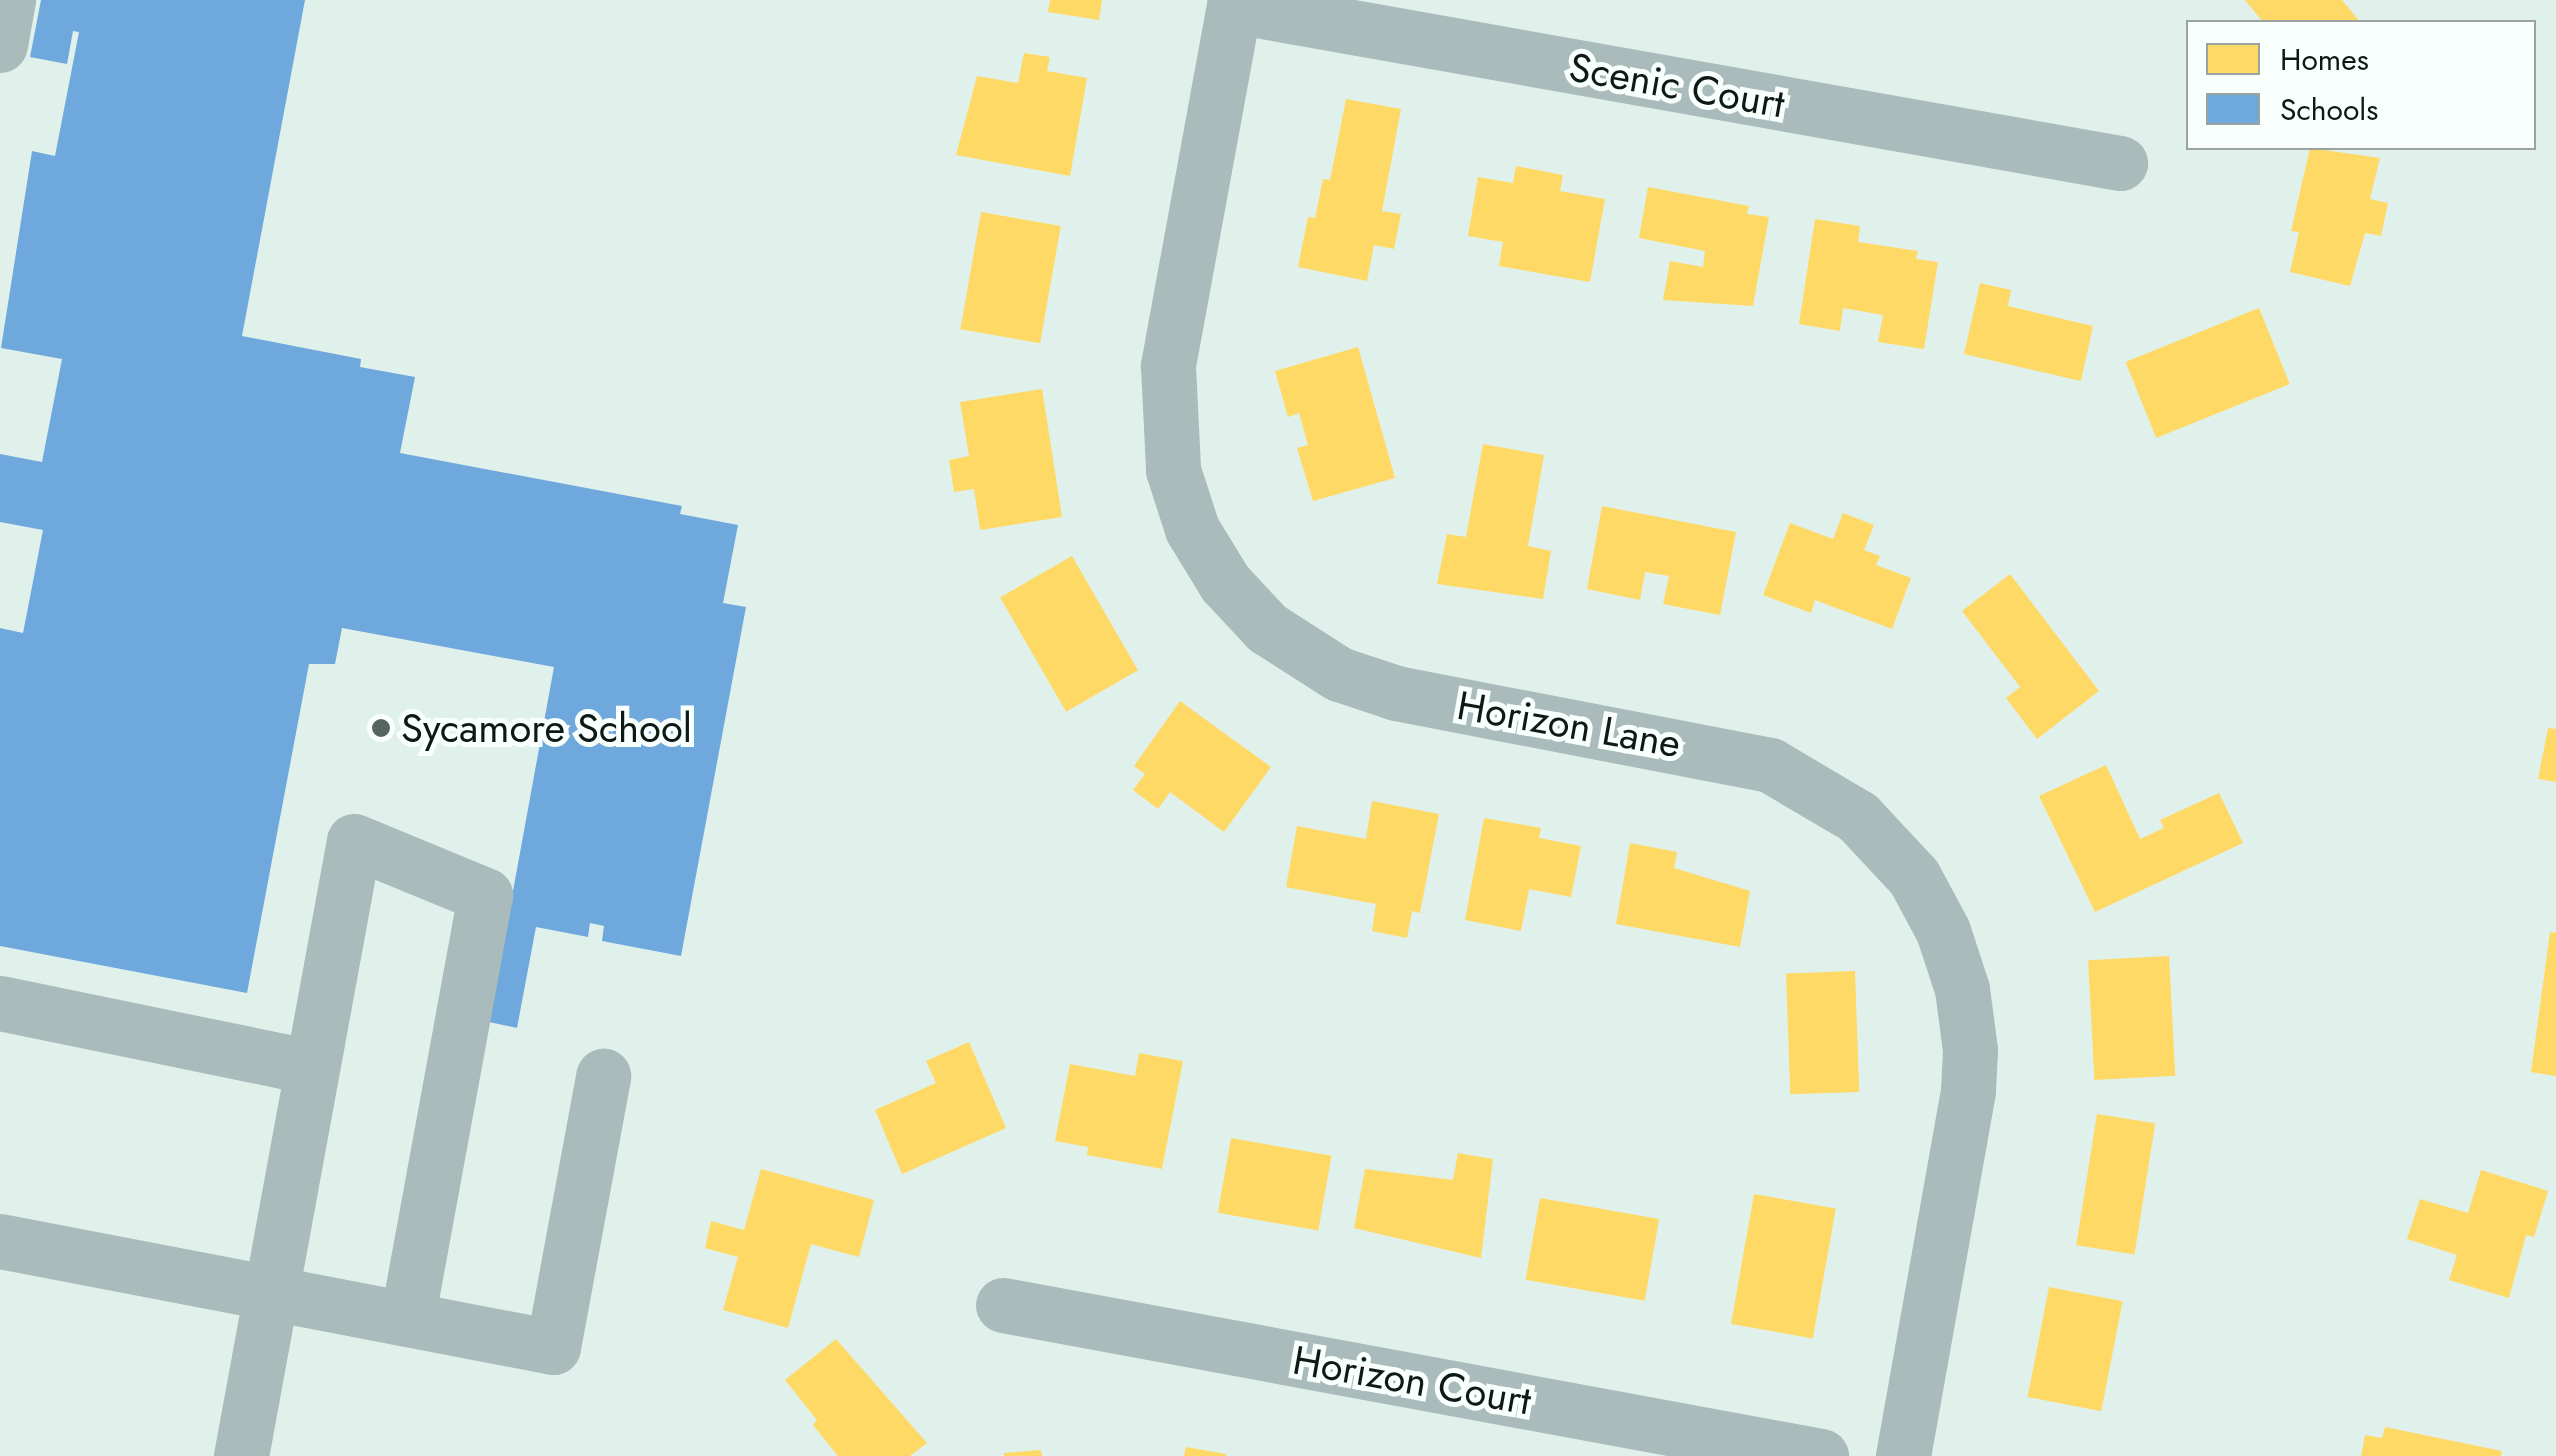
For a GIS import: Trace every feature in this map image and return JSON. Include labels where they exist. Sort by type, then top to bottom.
[{"type":"street","points":[[0,46],[8,0]]},
{"type":"street","name":"Scenic Court","points":[[1234,3],[2120,163]]},
{"type":"street","name":"Horizon Lane","points":[[1234,3],[1168,366],[1173,470],[1192,529],[1253,614],[1339,674],[1396,694],[1770,765],[1858,817],[1914,877],[1943,931],[1962,989],[1970,1050],[1968,1092],[1903,1456]]},
{"type":"street","points":[[241,1456],[354,841],[486,896],[407,1319]]},
{"type":"street","points":[[0,1002],[312,1067]]},
{"type":"street","points":[[0,1241],[272,1289],[553,1348],[602,1076]]},
{"type":"street","name":"Horizon Court","points":[[1003,1305],[1821,1456]]},
{"type":"building: Homes","points":[[1050,0],[1102,0],[1099,20],[1048,12]]},
{"type":"building: Homes","points":[[2245,0],[2342,0],[2358,20],[2261,20]]},
{"type":"building: Homes","points":[[1024,53],[1050,57],[1047,71],[1087,78],[1070,176],[956,155],[977,76],[1018,83]]},
{"type":"building: Homes","points":[[1346,99],[1401,109],[1382,211],[1401,214],[1394,249],[1374,245],[1367,281],[1298,267],[1308,217],[1315,218],[1323,179],[1330,180]]},
{"type":"building: Homes","points":[[2310,150],[2380,158],[2370,199],[2388,203],[2381,236],[2365,233],[2350,286],[2290,272],[2299,232],[2291,231]]},
{"type":"building: Homes","points":[[1516,166],[1563,175],[1560,191],[1605,199],[1590,282],[1499,266],[1503,242],[1468,236],[1478,177],[1513,183]]},
{"type":"building: Homes","points":[[1648,187],[1749,206],[1747,214],[1769,217],[1753,306],[1663,300],[1670,261],[1703,267],[1705,251],[1639,238]]},
{"type":"building: Homes","points":[[981,212],[1061,226],[1040,343],[960,329]]},
{"type":"building: Homes","points":[[1815,219],[1860,226],[1858,242],[1918,251],[1916,259],[1938,262],[1924,349],[1878,342],[1883,315],[1843,308],[1840,331],[1799,324]]},
{"type":"building: Homes","points":[[1980,283],[2011,290],[2008,306],[2093,326],[2081,381],[1964,354]]},
{"type":"building: Homes","points":[[2259,308],[2290,384],[2156,438],[2125,362]]},
{"type":"building: Homes","points":[[1358,347],[1395,478],[1313,501],[1297,448],[1308,445],[1299,413],[1288,417],[1275,371]]},
{"type":"building: Homes","points":[[1042,389],[1062,517],[980,530],[974,489],[954,492],[949,460],[969,456],[960,402]]},
{"type":"building: Homes","points":[[1483,444],[1544,455],[1528,546],[1551,551],[1543,599],[1437,584],[1447,534],[1466,537]]},
{"type":"building: Homes","points":[[1602,506],[1736,532],[1720,615],[1663,604],[1669,576],[1645,572],[1640,600],[1587,589]]},
{"type":"building: Homes","points":[[1843,513],[1874,525],[1864,550],[1880,556],[1876,565],[1911,578],[1892,629],[1815,600],[1811,613],[1763,595],[1790,523],[1833,539]]},
{"type":"building: Homes","points":[[1072,556],[1138,670],[1066,712],[1000,598]]},
{"type":"building: Homes","points":[[2010,574],[2099,691],[2037,739],[2006,698],[2020,687],[1962,611]]},
{"type":"building: Homes","points":[[1180,701],[1271,767],[1224,832],[1170,792],[1158,809],[1133,790],[1145,774],[1134,766]]},
{"type":"building: Homes","points":[[2548,728],[2556,729],[2556,782],[2538,779]]},
{"type":"building: Homes","points":[[2106,765],[2140,839],[2164,828],[2160,820],[2219,793],[2243,843],[2095,912],[2039,796]]},
{"type":"building: Homes","points":[[1372,801],[1439,814],[1420,913],[1412,911],[1407,938],[1372,931],[1376,904],[1286,887],[1297,826],[1366,839]]},
{"type":"building: Homes","points":[[1484,818],[1541,828],[1539,838],[1581,846],[1571,897],[1529,889],[1521,931],[1465,920]]},
{"type":"building: Homes","points":[[1630,843],[1677,852],[1674,868],[1750,891],[1740,947],[1616,924]]},
{"type":"building: Homes","points":[[2550,932],[2556,933],[2556,1076],[2531,1072]]},
{"type":"building: Homes","points":[[2169,956],[2175,1076],[2094,1080],[2088,960]]},
{"type":"building: Homes","points":[[1855,971],[1859,1092],[1790,1094],[1786,973]]},
{"type":"building: Homes","points":[[969,1042],[1006,1128],[902,1174],[875,1110],[936,1083],[926,1061]]},
{"type":"building: Homes","points":[[1139,1053],[1183,1061],[1162,1169],[1087,1155],[1088,1147],[1055,1141],[1070,1064],[1135,1076]]},
{"type":"building: Homes","points":[[2097,1114],[2155,1123],[2134,1255],[2076,1245]]},
{"type":"building: Homes","points":[[1231,1138],[1331,1156],[1318,1231],[1218,1213]]},
{"type":"building: Homes","points":[[1458,1153],[1493,1159],[1481,1258],[1354,1228],[1365,1169],[1453,1180]]},
{"type":"building: Homes","points":[[761,1169],[874,1200],[859,1257],[811,1244],[788,1328],[723,1310],[738,1257],[705,1248],[711,1221],[744,1230]]},
{"type":"building: Homes","points":[[2481,1170],[2548,1191],[2534,1237],[2526,1235],[2509,1298],[2449,1280],[2457,1255],[2407,1239],[2420,1199],[2468,1213]]},
{"type":"building: Homes","points":[[1754,1194],[1836,1208],[1813,1338],[1731,1324]]},
{"type":"building: Homes","points":[[1540,1198],[1659,1219],[1645,1301],[1526,1280]]},
{"type":"building: Homes","points":[[2049,1287],[2123,1301],[2101,1411],[2028,1397]]},
{"type":"building: Homes","points":[[836,1339],[927,1443],[910,1456],[838,1456],[813,1425],[817,1420],[785,1380]]},
{"type":"building: Homes","points":[[2385,1427],[2502,1451],[2501,1456],[2361,1456],[2365,1435],[2382,1438]]},
{"type":"building: Homes","points":[[1186,1447],[1226,1454],[1226,1456],[1184,1456]]},
{"type":"building: Homes","points":[[1041,1450],[1042,1456],[1004,1456],[1004,1453]]},
{"type":"building: Schools","points":[[41,0],[305,0],[242,336],[361,359],[360,367],[415,377],[400,453],[682,506],[680,514],[738,525],[723,603],[746,607],[681,956],[602,941],[604,926],[590,923],[588,937],[536,927],[517,1028],[489,1022],[554,667],[342,628],[335,664],[309,664],[247,993],[0,946],[0,628],[23,633],[43,530],[0,522],[0,454],[42,462],[62,359],[1,348],[32,151],[55,156],[79,32],[73,31],[67,64],[30,57]]},
{"type":"place","name":"Sycamore School","points":[[381,728]]}]
